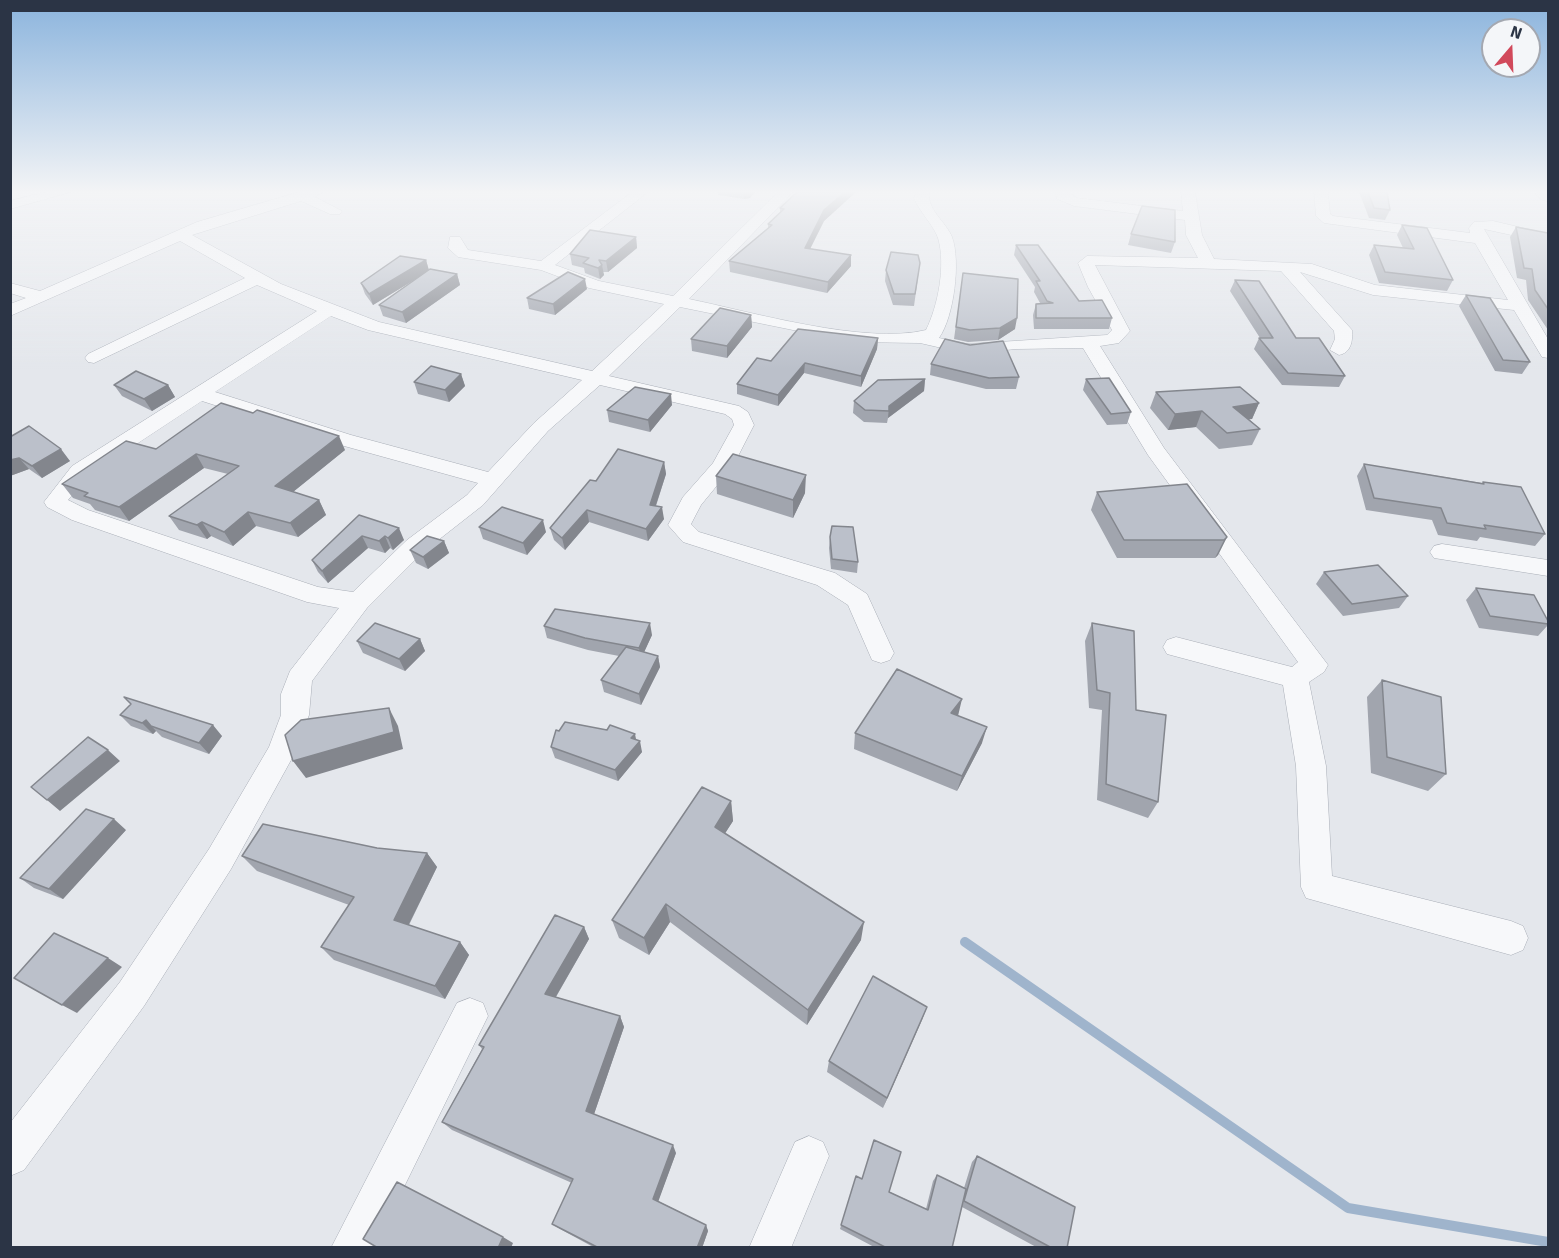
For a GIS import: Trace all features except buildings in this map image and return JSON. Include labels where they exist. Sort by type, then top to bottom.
[{"type":"street","points":[[10,311],[149,251]]},
{"type":"street","points":[[208,251],[256,279],[328,311],[374,326],[592,379],[732,410],[741,416],[744,425],[722,466],[691,502],[679,525],[691,537],[826,579],[858,600],[881,653]]},
{"type":"street","points":[[459,251],[463,254],[544,266],[596,285],[852,337],[924,338],[939,344],[968,349],[1016,344],[1089,343],[1113,339],[1121,331],[1112,310],[1088,273],[1086,263],[1093,259],[1286,266],[1312,269],[1373,290],[1520,306]]},
{"type":"street","points":[[544,266],[564,251]]},
{"type":"street","points":[[10,1156],[132,994],[220,859],[282,750],[295,715],[295,694],[299,678],[358,602],[415,546],[475,500],[541,427],[637,341],[727,251]]},
{"type":"street","points":[[924,338],[933,334],[939,325],[946,251]]},
{"type":"street","points":[[1202,251],[1208,263]]},
{"type":"street","points":[[1487,251],[1548,353]]},
{"type":"street","points":[[1286,266],[1343,330],[1344,339],[1339,350]]},
{"type":"street","points":[[94,358],[256,279]]},
{"type":"street","points":[[10,288],[43,297]]},
{"type":"street","points":[[328,311],[80,471],[55,502],[80,515],[260,578],[315,596],[358,602]]},
{"type":"street","points":[[1089,343],[1155,451],[1316,665],[1295,678],[1176,647]]},
{"type":"street","points":[[199,393],[290,425],[396,456],[491,480]]},
{"type":"street","points":[[1442,552],[1548,568]]},
{"type":"street","points":[[1295,678],[1311,766],[1317,887],[1511,938]]},
{"type":"street","points":[[352,1248],[470,1016]]},
{"type":"street","points":[[770,1248],[809,1156]]},
{"type":"waterway","points":[[965,942],[1348,1208],[1548,1242]]}]
